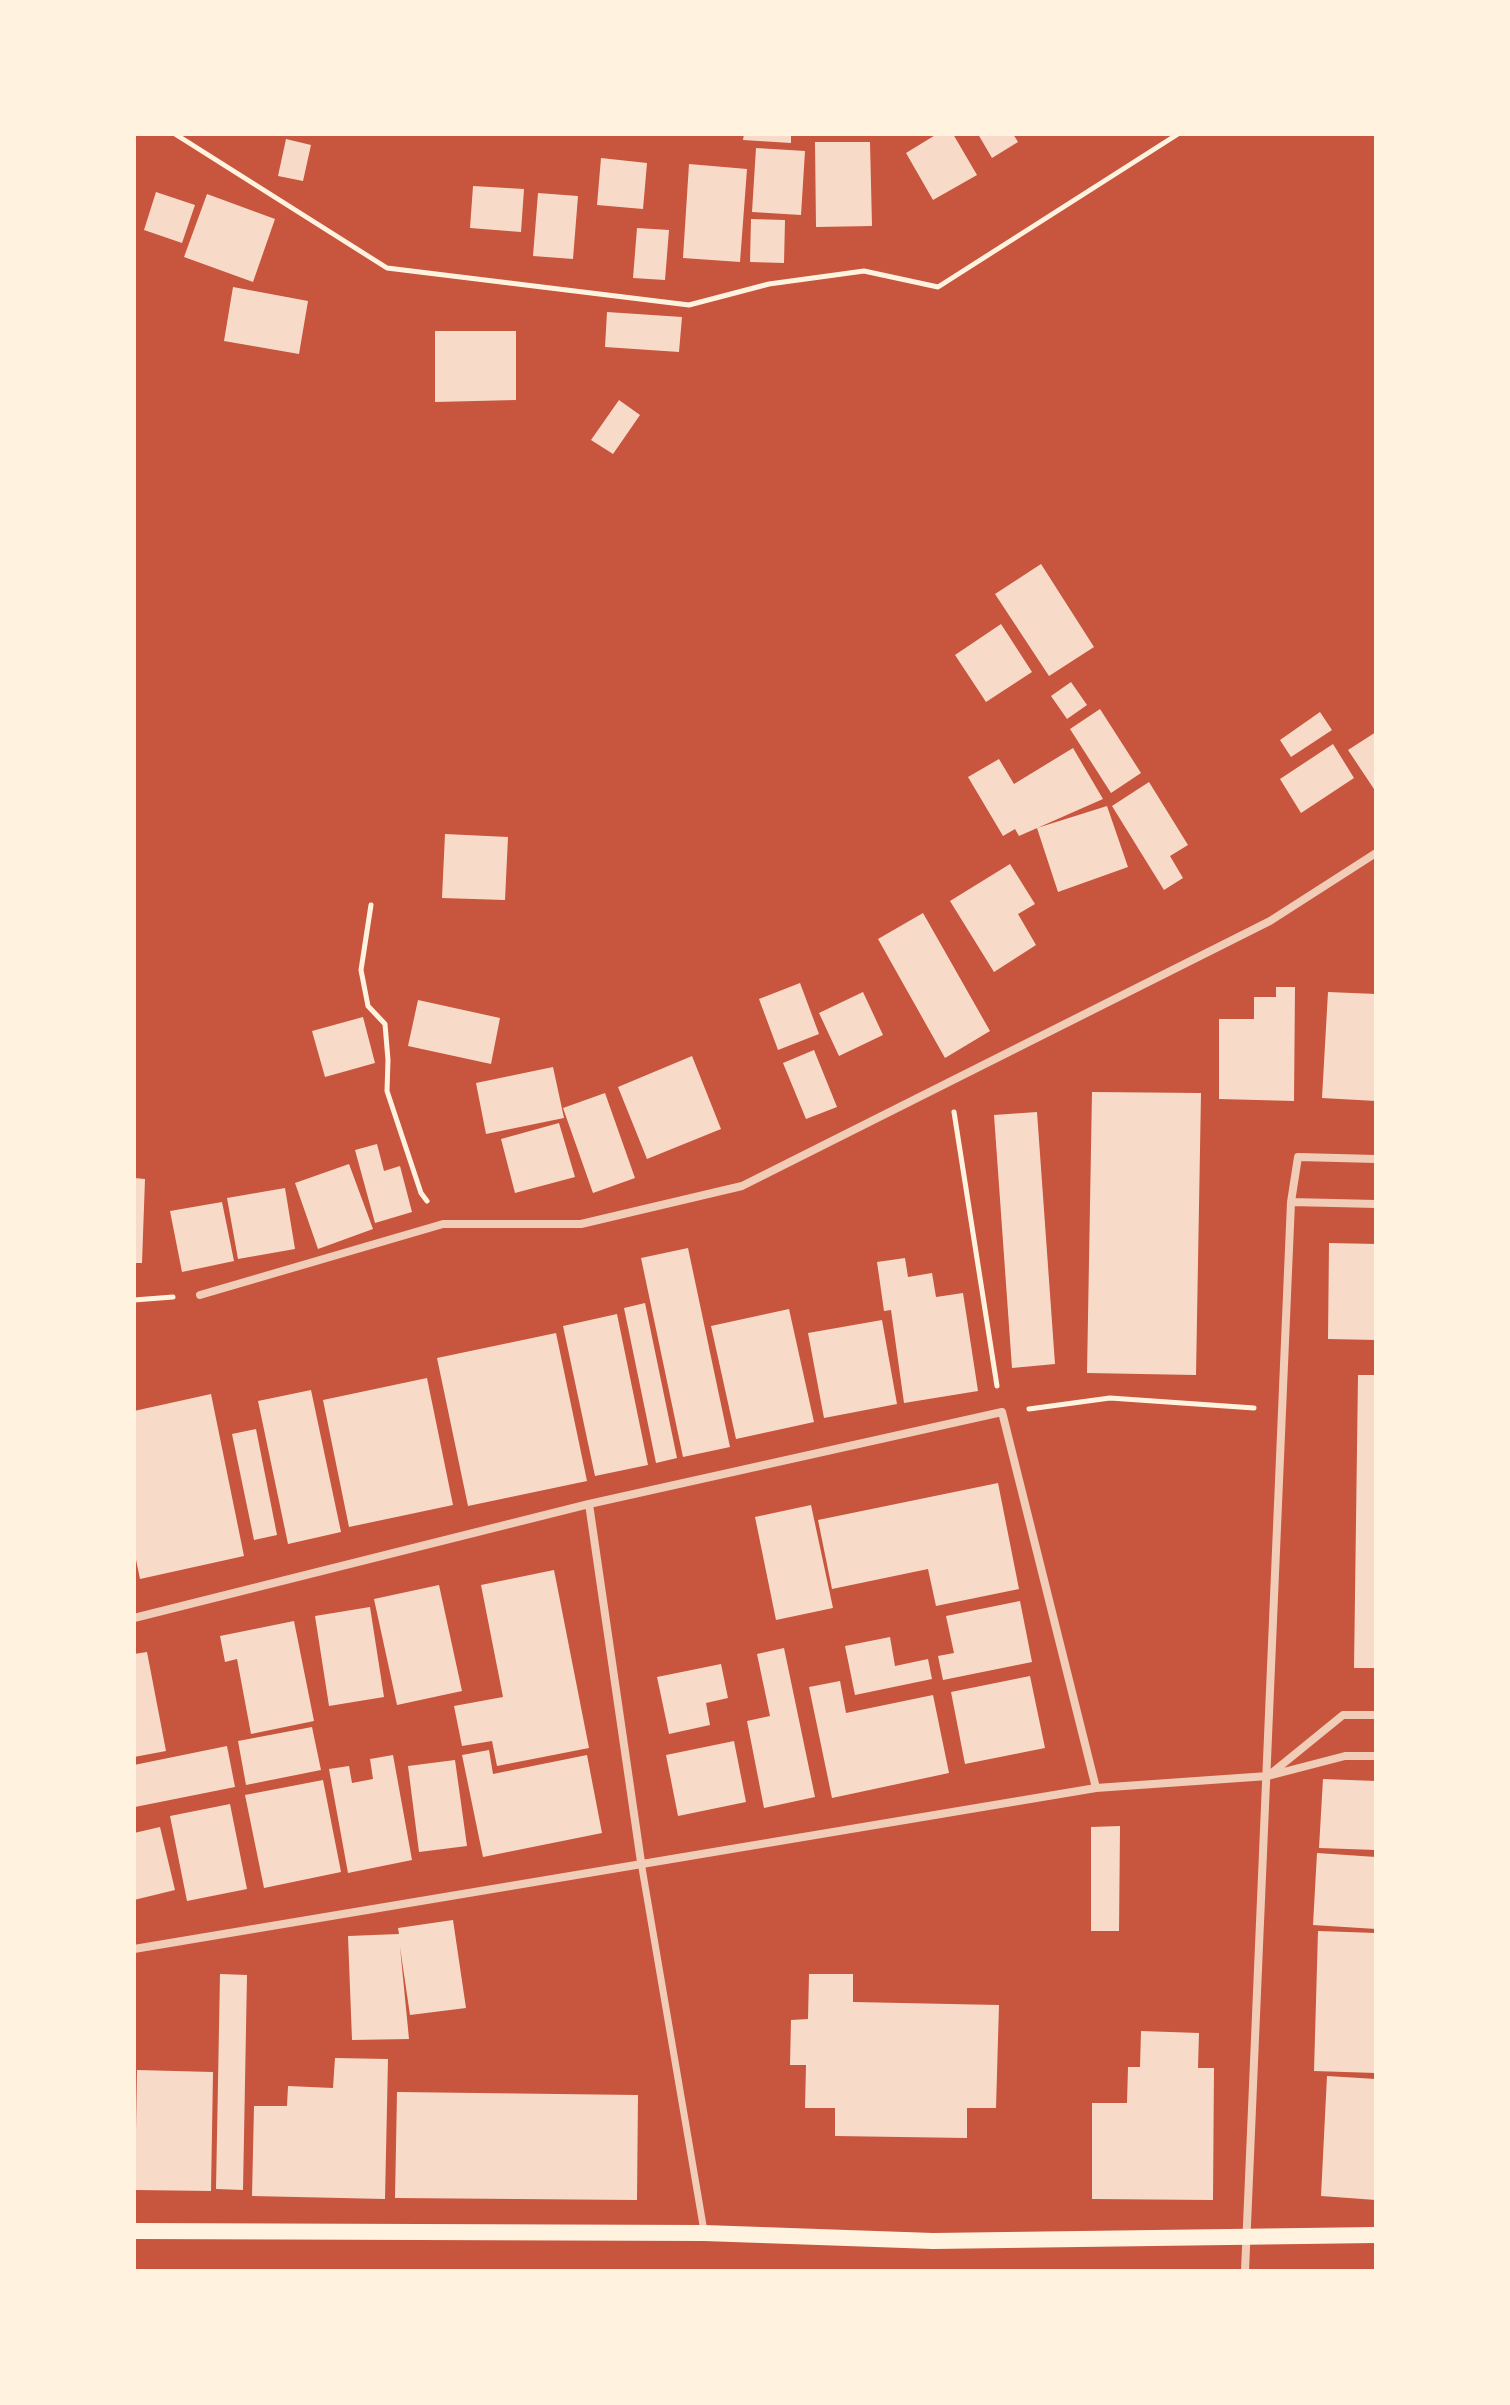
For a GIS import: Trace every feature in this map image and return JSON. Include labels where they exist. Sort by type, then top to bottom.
[{"type":"main road","points":[[134,2231],[704,2233],[933,2241],[1376,2235]]},
{"type":"street","points":[[200,1295],[443,1224],[581,1224],[742,1186],[1270,921],[1376,853]]},
{"type":"street","points":[[1245,2271],[1291,1202],[1298,1157],[1376,1159]]},
{"type":"street","points":[[1291,1202],[1376,1204]]},
{"type":"street","points":[[134,1618],[589,1504],[1002,1412],[1096,1788]]},
{"type":"street","points":[[589,1504],[641,1862],[704,2233]]},
{"type":"street","points":[[1268,1776],[1343,1715],[1376,1715]]},
{"type":"street","points":[[134,1949],[1096,1788],[1268,1776],[1345,1756],[1376,1756]]},
{"type":"path","points":[[175,134],[387,268],[689,305],[769,284],[864,271],[938,287],[1178,134]]},
{"type":"path","points":[[371,905],[361,970],[368,1006],[385,1024],[387,1091],[421,1193],[443,1224]]},
{"type":"path","points":[[949,1083],[1002,1412],[1110,1398],[1283,1410]]},
{"type":"path","points":[[134,1300],[200,1295]]},
{"type":"building","points":[[744,134],[791,134],[791,143],[743,140]]},
{"type":"building","points":[[937,134],[953,134],[977,175],[933,200],[906,153]]},
{"type":"building","points":[[978,134],[1013,134],[1018,142],[992,158]]},
{"type":"building","points":[[286,139],[311,145],[303,181],[278,176]]},
{"type":"building","points":[[815,142],[870,142],[872,226],[816,227]]},
{"type":"building","points":[[756,148],[805,151],[801,215],[752,212]]},
{"type":"building","points":[[601,158],[647,163],[643,209],[597,205]]},
{"type":"building","points":[[689,164],[747,169],[740,262],[683,258]]},
{"type":"building","points":[[473,186],[524,189],[521,232],[470,228]]},
{"type":"building","points":[[156,192],[195,205],[182,243],[144,230]]},
{"type":"building","points":[[538,193],[578,196],[573,259],[533,256]]},
{"type":"building","points":[[207,194],[275,219],[253,282],[184,257]]},
{"type":"building","points":[[751,219],[785,220],[784,263],[750,262]]},
{"type":"building","points":[[637,228],[669,230],[665,280],[633,278]]},
{"type":"building","points":[[233,287],[308,301],[299,354],[224,341]]},
{"type":"building","points":[[607,312],[682,317],[679,352],[605,347]]},
{"type":"building","points":[[435,331],[516,331],[516,400],[435,402]]},
{"type":"building","points":[[619,400],[640,415],[613,454],[591,440]]},
{"type":"building","points":[[1041,564],[1094,647],[1049,676],[995,594]]},
{"type":"building","points":[[1001,624],[1032,672],[986,702],[955,655]]},
{"type":"building","points":[[1071,682],[1087,705],[1067,719],[1051,696]]},
{"type":"building","points":[[1100,709],[1141,773],[1111,793],[1070,729]]},
{"type":"building","points":[[1320,712],[1332,730],[1291,757],[1280,740]]},
{"type":"building","points":[[1376,732],[1376,788],[1374,789],[1348,750]]},
{"type":"building","points":[[1333,744],[1354,778],[1301,813],[1280,779]]},
{"type":"building","points":[[1073,748],[1103,799],[1019,836],[1015,829],[1003,836],[968,777],[999,759],[1014,784]]},
{"type":"building","points":[[1149,782],[1188,845],[1170,856],[1183,878],[1164,890],[1112,806]]},
{"type":"building","points":[[1107,806],[1128,867],[1058,892],[1037,828]]},
{"type":"building","points":[[445,834],[508,837],[505,900],[442,898]]},
{"type":"building","points":[[1010,864],[1035,904],[1018,914],[1036,945],[994,972],[950,901]]},
{"type":"building","points":[[923,913],[990,1031],[945,1058],[878,939]]},
{"type":"building","points":[[800,983],[819,1034],[778,1050],[759,999]]},
{"type":"building","points":[[1276,987],[1295,987],[1294,1101],[1219,1099],[1219,1019],[1254,1019],[1254,997],[1276,997]]},
{"type":"building","points":[[863,992],[883,1035],[839,1056],[819,1013]]},
{"type":"building","points":[[1328,992],[1376,994],[1376,1101],[1322,1098]]},
{"type":"building","points":[[418,1000],[500,1018],[491,1064],[408,1046]]},
{"type":"building","points":[[363,1017],[375,1063],[325,1077],[312,1031]]},
{"type":"building","points":[[814,1050],[837,1107],[806,1119],[783,1063]]},
{"type":"building","points":[[692,1056],[721,1129],[647,1159],[618,1087]]},
{"type":"building","points":[[553,1067],[564,1118],[486,1134],[476,1083]]},
{"type":"building","points":[[1092,1092],[1201,1093],[1196,1375],[1087,1373]]},
{"type":"building","points":[[605,1093],[635,1178],[593,1193],[563,1108]]},
{"type":"building","points":[[1037,1112],[1055,1364],[1012,1368],[994,1115]]},
{"type":"building","points":[[559,1123],[575,1177],[515,1193],[501,1139]]},
{"type":"building","points":[[377,1144],[384,1171],[400,1166],[412,1212],[375,1223],[355,1150]]},
{"type":"building","points":[[349,1164],[373,1229],[318,1249],[295,1183]]},
{"type":"building","points":[[134,1178],[145,1179],[142,1263],[134,1263]]},
{"type":"building","points":[[285,1188],[295,1249],[238,1259],[227,1198]]},
{"type":"building","points":[[222,1202],[234,1261],[182,1272],[170,1211]]},
{"type":"building","points":[[1329,1243],[1376,1244],[1376,1340],[1328,1339]]},
{"type":"building","points":[[688,1248],[730,1447],[683,1457],[641,1258]]},
{"type":"building","points":[[905,1258],[908,1277],[932,1273],[936,1297],[963,1293],[978,1391],[904,1403],[891,1310],[884,1311],[877,1262]]},
{"type":"building","points":[[645,1303],[677,1458],[656,1463],[624,1308]]},
{"type":"building","points":[[789,1309],[814,1422],[736,1439],[711,1326]]},
{"type":"building","points":[[617,1314],[648,1465],[595,1476],[563,1326]]},
{"type":"building","points":[[882,1320],[897,1404],[824,1418],[808,1333]]},
{"type":"building","points":[[556,1333],[587,1481],[468,1506],[437,1358]]},
{"type":"building","points":[[1358,1375],[1376,1375],[1376,1668],[1354,1668]]},
{"type":"building","points":[[427,1378],[453,1505],[349,1527],[323,1400]]},
{"type":"building","points":[[311,1390],[341,1532],[288,1544],[258,1401]]},
{"type":"building","points":[[211,1394],[244,1556],[140,1579],[134,1550],[134,1411]]},
{"type":"building","points":[[256,1429],[277,1535],[254,1540],[232,1434]]},
{"type":"building","points":[[998,1483],[1019,1589],[936,1606],[928,1569],[832,1589],[818,1520]]},
{"type":"building","points":[[811,1505],[833,1608],[776,1620],[755,1517]]},
{"type":"building","points":[[554,1570],[589,1748],[497,1766],[492,1741],[462,1746],[454,1706],[503,1697],[481,1585]]},
{"type":"building","points":[[439,1585],[462,1691],[397,1705],[374,1599]]},
{"type":"building","points":[[1020,1601],[1032,1662],[943,1680],[938,1656],[954,1653],[946,1616]]},
{"type":"building","points":[[370,1607],[384,1697],[329,1706],[315,1616]]},
{"type":"building","points":[[294,1621],[314,1721],[251,1734],[237,1659],[225,1662],[220,1636]]},
{"type":"building","points":[[890,1637],[895,1666],[928,1659],[932,1679],[855,1695],[845,1646]]},
{"type":"building","points":[[784,1648],[815,1797],[764,1808],[747,1721],[770,1716],[757,1654]]},
{"type":"building","points":[[147,1652],[166,1751],[134,1757],[134,1654]]},
{"type":"building","points":[[721,1664],[728,1698],[706,1703],[710,1725],[669,1734],[657,1677]]},
{"type":"building","points":[[1030,1676],[1045,1748],[965,1764],[951,1692]]},
{"type":"building","points":[[840,1681],[846,1713],[933,1695],[949,1773],[832,1798],[809,1687]]},
{"type":"building","points":[[312,1727],[321,1770],[246,1785],[238,1741]]},
{"type":"building","points":[[734,1741],[746,1802],[678,1816],[666,1755]]},
{"type":"building","points":[[227,1746],[235,1787],[135,1807],[134,1765]]},
{"type":"building","points":[[489,1750],[493,1774],[587,1755],[602,1833],[483,1857],[462,1755]]},
{"type":"building","points":[[393,1755],[412,1860],[348,1873],[329,1769],[349,1766],[352,1783],[373,1779],[370,1759]]},
{"type":"building","points":[[455,1760],[467,1846],[419,1852],[408,1766]]},
{"type":"building","points":[[1323,1779],[1376,1781],[1376,1850],[1319,1848]]},
{"type":"building","points":[[323,1780],[341,1872],[264,1888],[245,1795]]},
{"type":"building","points":[[230,1804],[247,1889],[187,1901],[170,1816]]},
{"type":"building","points":[[1120,1826],[1119,1931],[1091,1931],[1091,1827]]},
{"type":"building","points":[[160,1827],[175,1890],[134,1900],[134,1833]]},
{"type":"building","points":[[1317,1853],[1376,1857],[1376,1929],[1313,1925]]},
{"type":"building","points":[[453,1920],[466,2008],[410,2015],[400,1947],[409,2039],[352,2040],[348,1936],[399,1934],[398,1928]]},
{"type":"building","points":[[1318,1931],[1376,1933],[1376,2073],[1314,2071]]},
{"type":"building","points":[[220,1974],[247,1975],[243,2190],[216,2189]]},
{"type":"building","points":[[809,1974],[853,1974],[853,2002],[999,2005],[996,2108],[967,2108],[967,2138],[835,2136],[835,2108],[805,2108],[806,2065],[790,2065],[791,2020],[808,2019]]},
{"type":"building","points":[[1141,2031],[1199,2033],[1198,2068],[1214,2068],[1213,2200],[1092,2199],[1092,2103],[1127,2103],[1128,2067],[1140,2067]]},
{"type":"building","points":[[335,2058],[388,2059],[385,2199],[252,2196],[254,2106],[287,2106],[288,2086],[333,2088]]},
{"type":"building","points":[[137,2070],[213,2072],[211,2191],[135,2190]]},
{"type":"building","points":[[1327,2076],[1376,2079],[1376,2200],[1321,2196]]},
{"type":"building","points":[[397,2092],[638,2095],[637,2200],[395,2198]]}]
